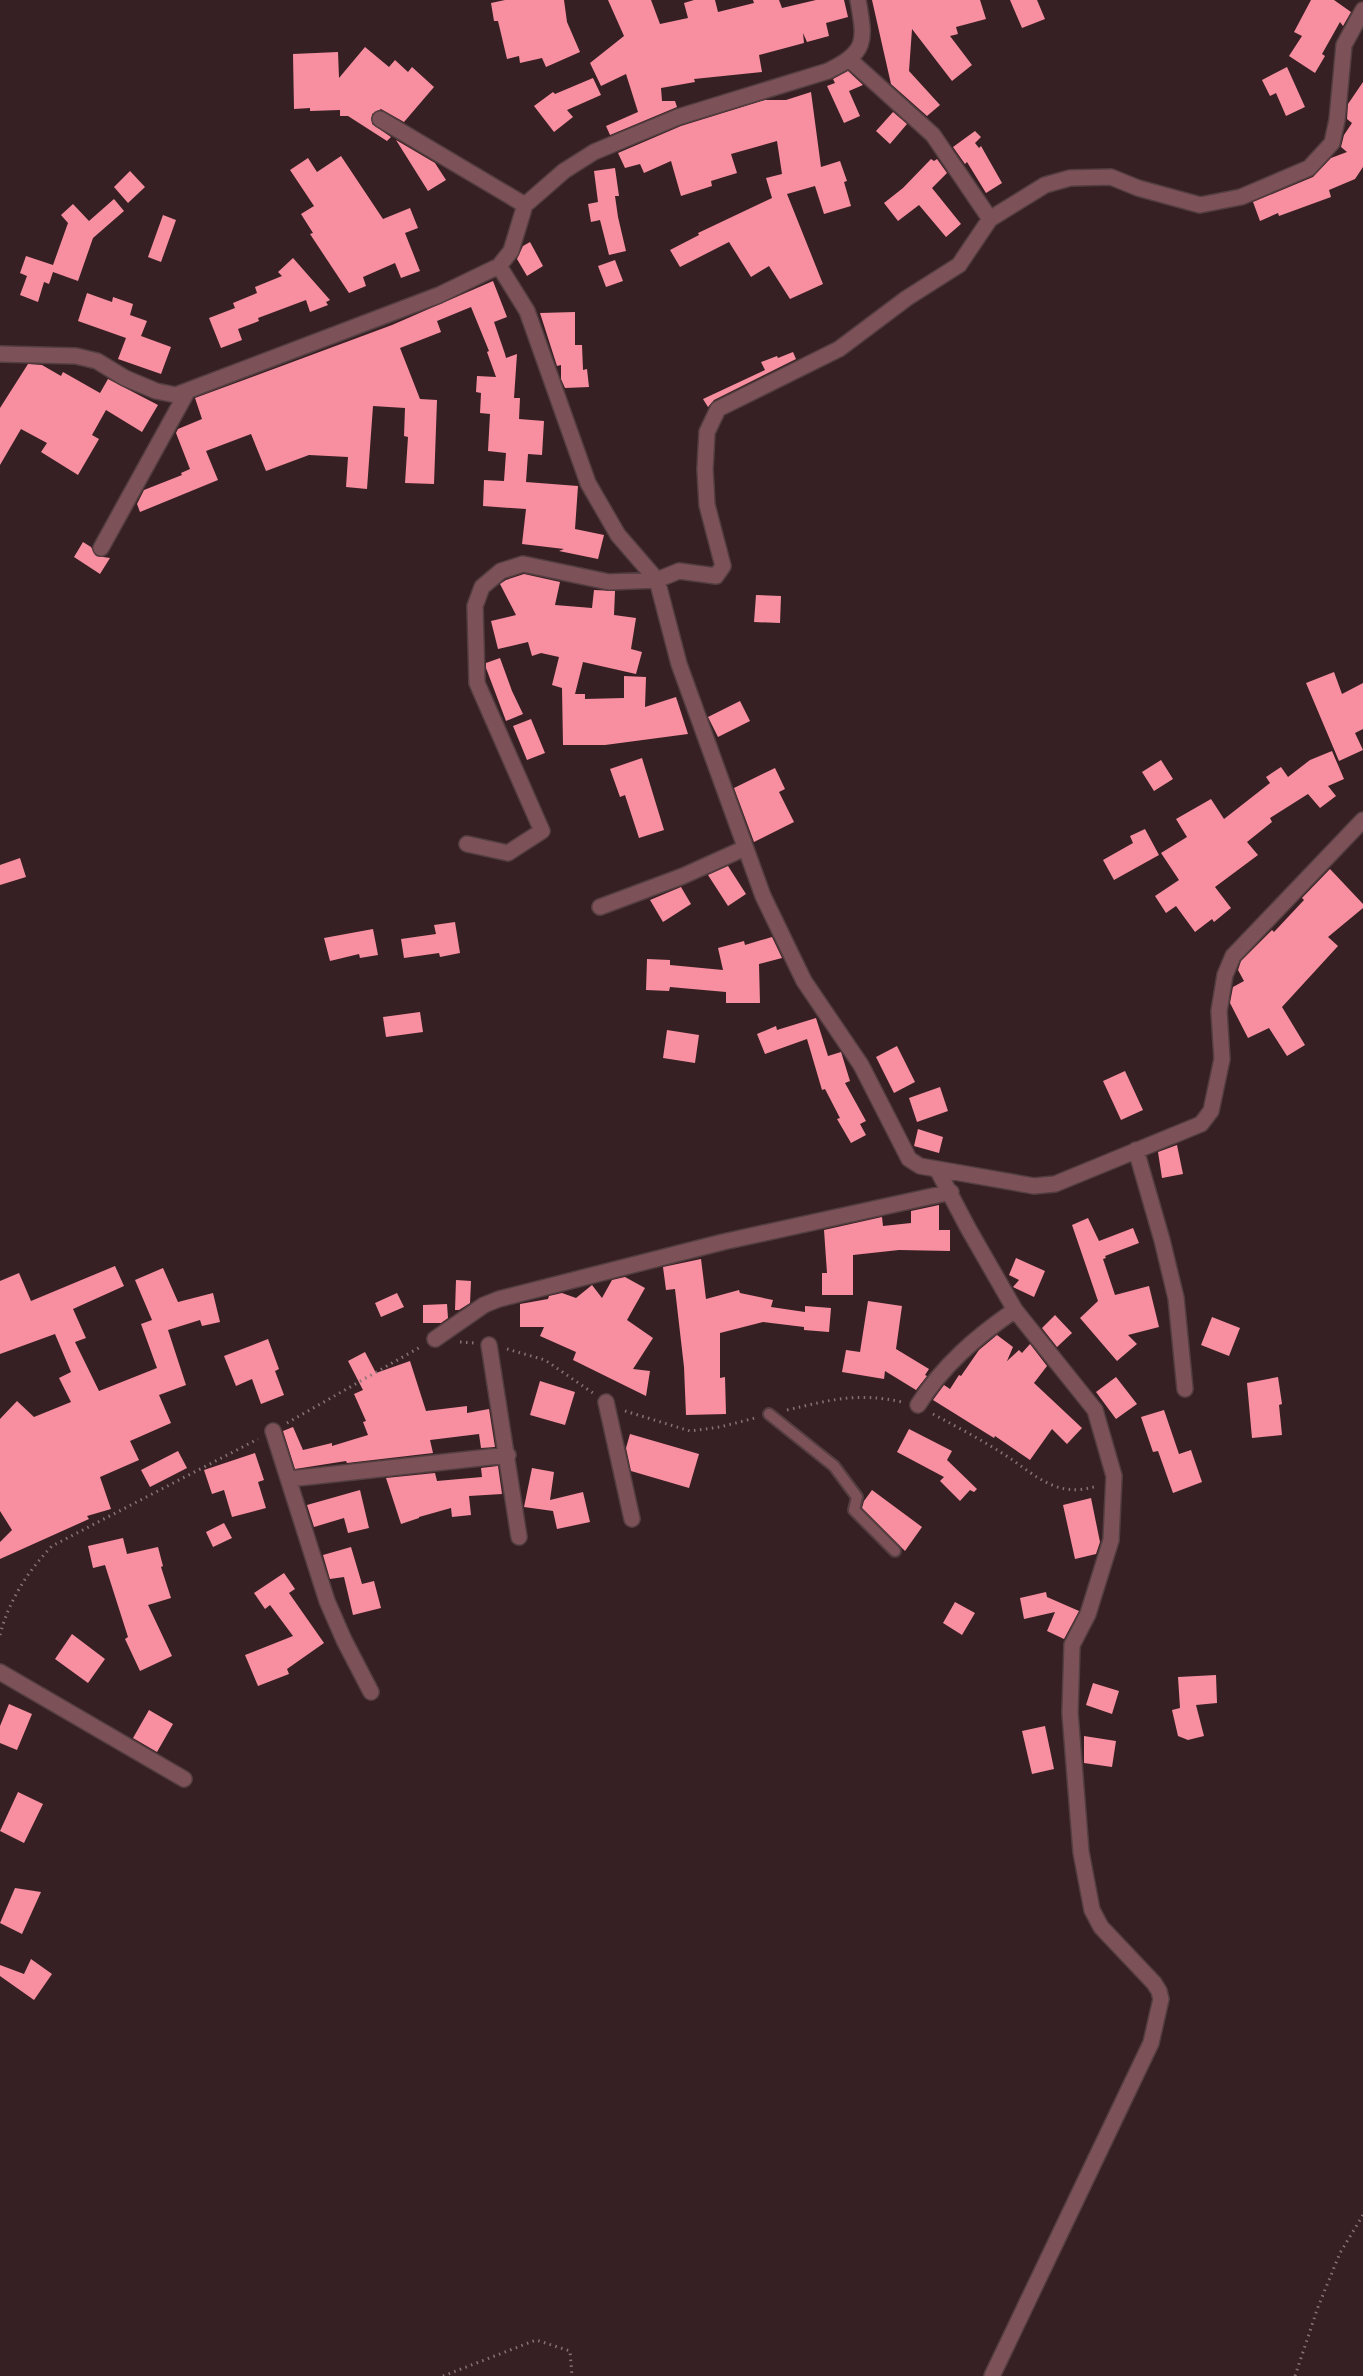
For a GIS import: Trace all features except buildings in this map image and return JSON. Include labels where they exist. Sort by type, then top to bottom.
[{"type":"street","points":[[0,354],[76,356],[98,361],[125,378],[156,391],[176,395],[439,295],[499,266],[511,251],[525,205],[564,171],[594,152],[678,117],[828,71],[850,60],[861,44],[863,30],[858,0]]},
{"type":"street","points":[[466,844],[508,853],[542,831],[477,683],[475,606],[482,587],[501,571],[523,564],[609,582],[657,580],[679,571],[716,576],[723,566],[707,505],[705,470],[707,432],[718,409],[839,349],[907,298],[959,266],[990,219],[1045,186],[1070,178],[1112,177],[1138,188],[1200,205],[1241,197],[1309,168],[1332,143],[1344,45],[1363,10]]},
{"type":"street","points":[[850,60],[933,135],[990,219]]},
{"type":"street","points":[[380,119],[525,205]]},
{"type":"street","points":[[499,266],[527,311],[588,483],[618,535],[657,580],[679,664],[763,896],[804,981],[861,1065],[909,1159],[920,1166],[1034,1186],[1055,1184],[1201,1124],[1208,1118],[1211,1111],[1222,1059],[1219,1011],[1221,995],[1233,956],[1363,820]]},
{"type":"street","points":[[101,548],[187,392]]},
{"type":"street","points":[[600,907],[683,876],[745,848]]},
{"type":"street","points":[[1136,1150],[1162,1239],[1176,1298],[1185,1389]]},
{"type":"street","points":[[937,1169],[1015,1310],[1095,1410],[1114,1476],[1111,1540],[1088,1614],[1072,1645],[1070,1713],[1080,1840],[1092,1910],[1101,1927],[1154,1983],[1161,1999],[1151,2043],[992,2376]]},
{"type":"street","points":[[435,1339],[484,1305],[499,1299],[723,1242],[951,1192]]},
{"type":"street","points":[[918,1405],[932,1383],[956,1357],[1015,1310]]},
{"type":"street","points":[[489,1345],[519,1537]]},
{"type":"street","points":[[606,1402],[632,1519]]},
{"type":"street","points":[[273,1431],[327,1601],[371,1692]]},
{"type":"street","points":[[289,1479],[507,1455]]},
{"type":"street","points":[[0,1672],[184,1779]]},
{"type":"lane","points":[[769,1414],[834,1466],[857,1497],[854,1510],[895,1551]]},
{"type":"path","points":[[0,1635],[4,1618],[21,1585],[34,1565],[52,1546],[273,1431],[435,1339],[489,1345],[545,1360],[606,1402],[638,1416],[690,1431],[720,1427],[838,1398],[875,1396],[918,1405],[1049,1484],[1078,1490],[1095,1487],[1114,1476]]},
{"type":"path","points":[[1295,2376],[1318,2307],[1340,2253],[1363,2215]]},
{"type":"path","points":[[443,2376],[536,2340],[570,2351],[572,2376]]}]
